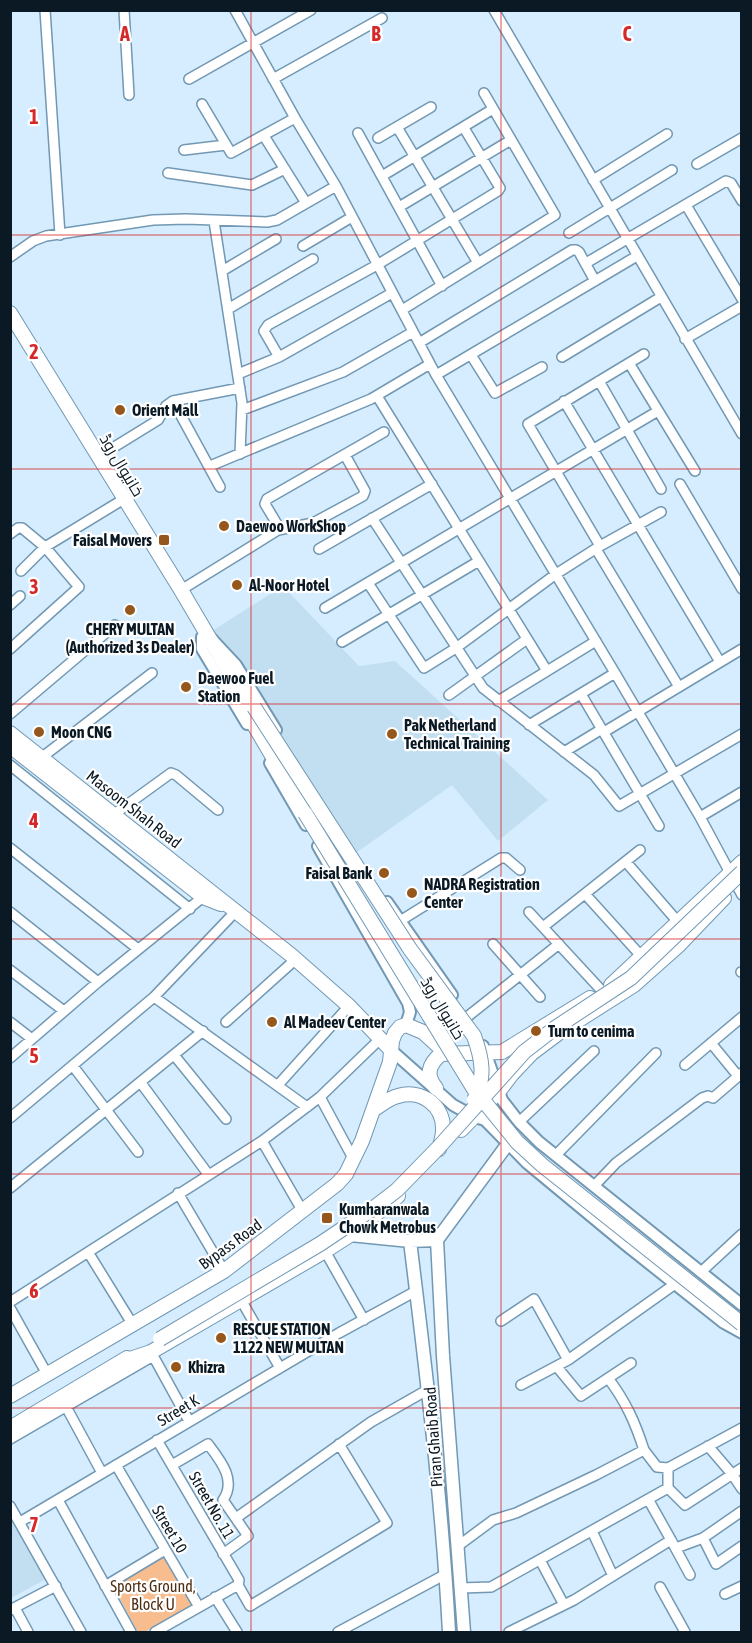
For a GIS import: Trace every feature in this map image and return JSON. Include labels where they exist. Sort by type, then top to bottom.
[{"type":"main road","name":"خانیوال روڈ","points":[[10,313],[181,590],[305,813],[474,1089],[517,1142],[542,1165],[741,1324]]},
{"type":"main road","name":"خانیوال روڈ","points":[[10,326],[119,502],[204,635],[225,663],[323,831],[477,1082],[512,1127],[555,1169],[741,1314]]},
{"type":"main road","points":[[225,663],[410,949],[474,1036],[480,1052],[482,1078],[469,1119]]},
{"type":"main road","name":"Masoom Shah Road","points":[[10,733],[237,910],[296,959],[349,1006],[391,1050]]},
{"type":"main road","name":"Masoom Shah Road","points":[[10,746],[203,897],[237,910]]},
{"type":"main road","points":[[121,1362],[152,1354],[325,1251],[350,1235],[397,1198],[438,1155],[524,1052],[555,1028],[632,978],[736,872],[741,862]]},
{"type":"main road","points":[[436,1088],[431,1082],[429,1068],[436,1058],[446,1053],[502,1052],[514,1046],[618,980],[678,922],[736,872]]},
{"type":"main road","points":[[10,1428],[63,1402],[160,1338],[312,1249],[398,1190],[499,1091],[517,1068],[546,1041],[610,1002],[647,974],[740,887]]},
{"type":"main road","points":[[406,1025],[423,1032],[446,1053]]},
{"type":"main road","name":"Bypass Road","points":[[10,1396],[224,1271],[337,1184],[354,1160],[390,1062],[395,1033],[400,1027],[406,1025]]},
{"type":"main road","points":[[373,1110],[398,1095],[420,1095],[430,1100],[436,1108],[443,1128],[438,1155]]},
{"type":"main road","points":[[350,1235],[410,1241],[437,1240],[507,1145]]},
{"type":"main road","name":"Piran Ghaib Road","points":[[437,1240],[464,1632]]},
{"type":"main road","name":"Piran Ghaib Road","points":[[410,1241],[429,1389],[446,1574],[448,1632]]},
{"type":"main road","points":[[421,1328],[442,1328]]},
{"type":"main road","points":[[434,1447],[450,1446]]},
{"type":"main road","points":[[444,1551],[458,1548]]},
{"type":"street","points":[[45,10],[60,235]]},
{"type":"street","points":[[124,10],[129,95]]},
{"type":"street","points":[[189,79],[311,10]]},
{"type":"street","points":[[494,10],[741,434]]},
{"type":"street","points":[[237,11],[253,44],[336,186],[436,375],[511,497],[699,817],[736,872],[740,887]]},
{"type":"street","points":[[273,79],[382,18]]},
{"type":"street","points":[[402,310],[555,215],[484,93]]},
{"type":"street","points":[[202,104],[231,153],[295,118]]},
{"type":"street","points":[[378,138],[431,107]]},
{"type":"street","points":[[382,176],[493,109]]},
{"type":"street","points":[[397,127],[478,263]]},
{"type":"street","points":[[279,357],[264,331],[268,325],[377,265],[500,188],[464,128]]},
{"type":"street","points":[[358,133],[442,286]]},
{"type":"street","points":[[593,180],[667,134]]},
{"type":"street","points":[[264,136],[306,203]]},
{"type":"street","points":[[697,164],[741,138]]},
{"type":"street","points":[[399,207],[511,140]]},
{"type":"street","points":[[184,150],[226,145]]},
{"type":"street","points":[[168,173],[252,185],[285,169]]},
{"type":"street","points":[[570,232],[672,170]]},
{"type":"street","points":[[586,263],[726,181],[729,181],[741,201]]},
{"type":"street","points":[[10,257],[40,238],[153,220],[256,222],[277,220],[336,186]]},
{"type":"street","points":[[686,205],[741,299]]},
{"type":"street","points":[[303,246],[352,217]]},
{"type":"street","points":[[214,221],[240,388],[242,410],[240,454]]},
{"type":"street","points":[[222,271],[276,239]]},
{"type":"street","points":[[419,343],[572,250],[579,252],[595,281]]},
{"type":"street","points":[[436,375],[637,256]]},
{"type":"street","points":[[228,309],[313,259]]},
{"type":"street","points":[[238,374],[279,357],[392,293]]},
{"type":"street","points":[[562,357],[661,297]]},
{"type":"street","points":[[686,339],[741,306]]},
{"type":"street","points":[[242,410],[343,372],[413,332]]},
{"type":"street","points":[[644,354],[564,401],[527,426],[679,687]]},
{"type":"street","points":[[471,355],[495,393],[542,367]]},
{"type":"street","points":[[629,363],[694,471]]},
{"type":"street","points":[[210,466],[377,396],[430,364]]},
{"type":"street","points":[[599,381],[661,489]]},
{"type":"street","points":[[98,457],[158,420],[166,406],[173,400],[240,388]]},
{"type":"street","points":[[377,396],[547,671]]},
{"type":"street","points":[[173,400],[220,487]]},
{"type":"street","points":[[564,401],[720,662]]},
{"type":"street","points":[[325,608],[658,411]]},
{"type":"street","points":[[278,530],[265,501],[384,432]]},
{"type":"street","points":[[181,590],[278,530],[320,521],[363,496],[365,491],[345,455]]},
{"type":"street","points":[[319,549],[432,484]]},
{"type":"street","points":[[680,484],[741,588]]},
{"type":"street","points":[[21,571],[45,547],[119,502]]},
{"type":"street","points":[[368,582],[424,668],[456,648],[556,574],[598,547],[661,512]]},
{"type":"street","points":[[372,518],[483,688],[594,775],[619,806],[741,734]]},
{"type":"street","points":[[10,534],[22,528],[45,547],[79,587],[10,649]]},
{"type":"street","points":[[342,642],[479,561]]},
{"type":"street","points":[[10,605],[20,596]]},
{"type":"street","points":[[10,714],[115,625]]},
{"type":"street","points":[[204,635],[202,649],[408,1003],[410,1012],[406,1025]]},
{"type":"street","name":"خانیوال روڈ","points":[[204,635],[236,665],[364,868],[477,1031],[508,1109],[539,1142],[741,1305]]},
{"type":"street","points":[[449,695],[527,639]]},
{"type":"street","points":[[498,701],[596,641]]},
{"type":"street","points":[[564,752],[741,650]]},
{"type":"street","points":[[41,758],[152,673]]},
{"type":"street","points":[[529,725],[615,673]]},
{"type":"street","points":[[581,694],[659,826]]},
{"type":"street","points":[[10,765],[190,909]]},
{"type":"street","points":[[114,815],[171,773],[218,810]]},
{"type":"street","points":[[699,817],[741,792]]},
{"type":"street","points":[[10,848],[138,949]]},
{"type":"street","points":[[543,927],[640,850]]},
{"type":"street","points":[[400,921],[501,858],[506,858],[520,870]]},
{"type":"street","points":[[626,862],[678,922]]},
{"type":"street","points":[[585,894],[642,957]]},
{"type":"street","points":[[10,1058],[98,981],[203,897]]},
{"type":"street","points":[[10,1118],[154,998],[237,910]]},
{"type":"street","points":[[10,912],[98,981]]},
{"type":"street","points":[[529,912],[602,991]]},
{"type":"street","points":[[493,944],[540,997]]},
{"type":"street","points":[[467,1017],[559,944]]},
{"type":"street","points":[[226,1022],[296,959]]},
{"type":"street","points":[[10,970],[64,1011]]},
{"type":"street","points":[[154,998],[307,1107]]},
{"type":"street","points":[[278,1085],[349,1006]]},
{"type":"street","points":[[685,1065],[741,1017]]},
{"type":"street","points":[[10,1022],[32,1039]]},
{"type":"street","points":[[10,1188],[203,1031]]},
{"type":"street","points":[[10,1302],[262,1141],[320,1097],[381,1038]]},
{"type":"street","points":[[594,1186],[616,1163],[702,1098],[708,1096],[713,1098],[740,1075],[711,1044]]},
{"type":"street","points":[[391,1050],[469,1119],[485,1120],[522,1159],[724,1323],[741,1333]]},
{"type":"street","points":[[519,1122],[594,1051]]},
{"type":"street","points":[[556,1155],[656,1053]]},
{"type":"street","points":[[174,1055],[226,1119]]},
{"type":"street","points":[[73,1066],[138,1152]]},
{"type":"street","points":[[141,1083],[208,1174]]},
{"type":"street","points":[[320,1097],[354,1160]]},
{"type":"street","points":[[262,1141],[302,1210]]},
{"type":"street","points":[[522,1159],[537,1165],[543,1162],[546,1156],[539,1142]]},
{"type":"street","points":[[178,1193],[224,1271]]},
{"type":"street","points":[[701,1272],[741,1234]]},
{"type":"street","points":[[325,1251],[364,1320]]},
{"type":"street","points":[[88,1252],[133,1325]]},
{"type":"street","points":[[521,1385],[568,1360],[675,1284]]},
{"type":"street","name":"Street K","points":[[20,1522],[416,1290]]},
{"type":"street","points":[[501,1321],[534,1299],[568,1360]]},
{"type":"street","points":[[241,1300],[280,1368]]},
{"type":"street","points":[[10,1308],[47,1374]]},
{"type":"street","points":[[10,1439],[63,1402],[152,1354],[189,1421]]},
{"type":"street","points":[[557,1367],[581,1396],[631,1363]]},
{"type":"street","points":[[608,1378],[624,1398],[636,1424],[644,1450],[657,1467],[668,1468],[741,1428]]},
{"type":"street","points":[[236,1518],[370,1422],[429,1389]]},
{"type":"street","points":[[63,1402],[102,1473]]},
{"type":"street","name":"Street No. 11","points":[[157,1440],[239,1580],[238,1585],[250,1606],[387,1523],[339,1444]]},
{"type":"street","points":[[172,1465],[208,1444],[226,1471],[229,1480],[223,1500],[248,1536],[223,1554]]},
{"type":"street","points":[[708,1446],[732,1474],[741,1489]]},
{"type":"street","points":[[458,1548],[493,1520],[516,1513],[644,1450]]},
{"type":"street","name":"Street 10","points":[[116,1466],[199,1607]]},
{"type":"street","points":[[668,1468],[668,1488],[685,1505],[741,1468]]},
{"type":"street","points":[[461,1588],[491,1587],[668,1488]]},
{"type":"street","points":[[648,1499],[690,1575]]},
{"type":"street","points":[[58,1500],[131,1632]]},
{"type":"street","points":[[10,1506],[81,1632]]},
{"type":"street","points":[[509,1632],[564,1605],[674,1544],[703,1538],[741,1511]]},
{"type":"street","points":[[592,1531],[613,1576]]},
{"type":"street","points":[[703,1538],[716,1564],[741,1546]]},
{"type":"street","points":[[105,1586],[165,1550]]},
{"type":"street","points":[[540,1560],[564,1605]]},
{"type":"street","points":[[342,1631],[446,1574]]},
{"type":"street","points":[[155,1632],[238,1585]]},
{"type":"street","points":[[28,1632],[13,1609],[56,1586]]},
{"type":"street","points":[[725,1594],[741,1586]]},
{"type":"street","points":[[660,1587],[685,1632]]},
{"type":"street","points":[[215,1597],[237,1632]]},
{"type":"shaded area","points":[[283,586],[359,666],[395,661],[548,800],[498,841],[452,785],[353,855],[212,631]]},
{"type":"shaded area","points":[[10,1515],[48,1578],[11,1598],[10,1598]]},
{"type":"green space","name":"Sports Ground, Block U","points":[[165,1555],[193,1604],[145,1632],[138,1632],[113,1586]]},
{"type":"place","name":"Orient Mall","points":[[120,410]]},
{"type":"place","name":"Daewoo WorkShop","points":[[224,526]]},
{"type":"place","name":"Faisal Movers","points":[[164,540]]},
{"type":"place","name":"Al-Noor Hotel","points":[[237,585]]},
{"type":"place","name":"CHERY MULTAN (Authorized 3s Dealer)","points":[[130,610]]},
{"type":"place","name":"Daewoo Fuel Station","points":[[186,687]]},
{"type":"place","name":"Moon CNG","points":[[39,732]]},
{"type":"place","name":"Pak Netherland Technical Training","points":[[392,734]]},
{"type":"place","name":"Faisal Bank","points":[[384,873]]},
{"type":"place","name":"NADRA Registration Center","points":[[412,893]]},
{"type":"place","name":"Al Madeev Center","points":[[272,1022]]},
{"type":"place","name":"Turn to cenima","points":[[536,1031]]},
{"type":"place","name":"Kumharanwala Chowk Metrobus","points":[[327,1218]]},
{"type":"place","name":"RESCUE STATION 1122 NEW MULTAN","points":[[221,1338]]},
{"type":"place","name":"Khizra","points":[[176,1367]]}]
